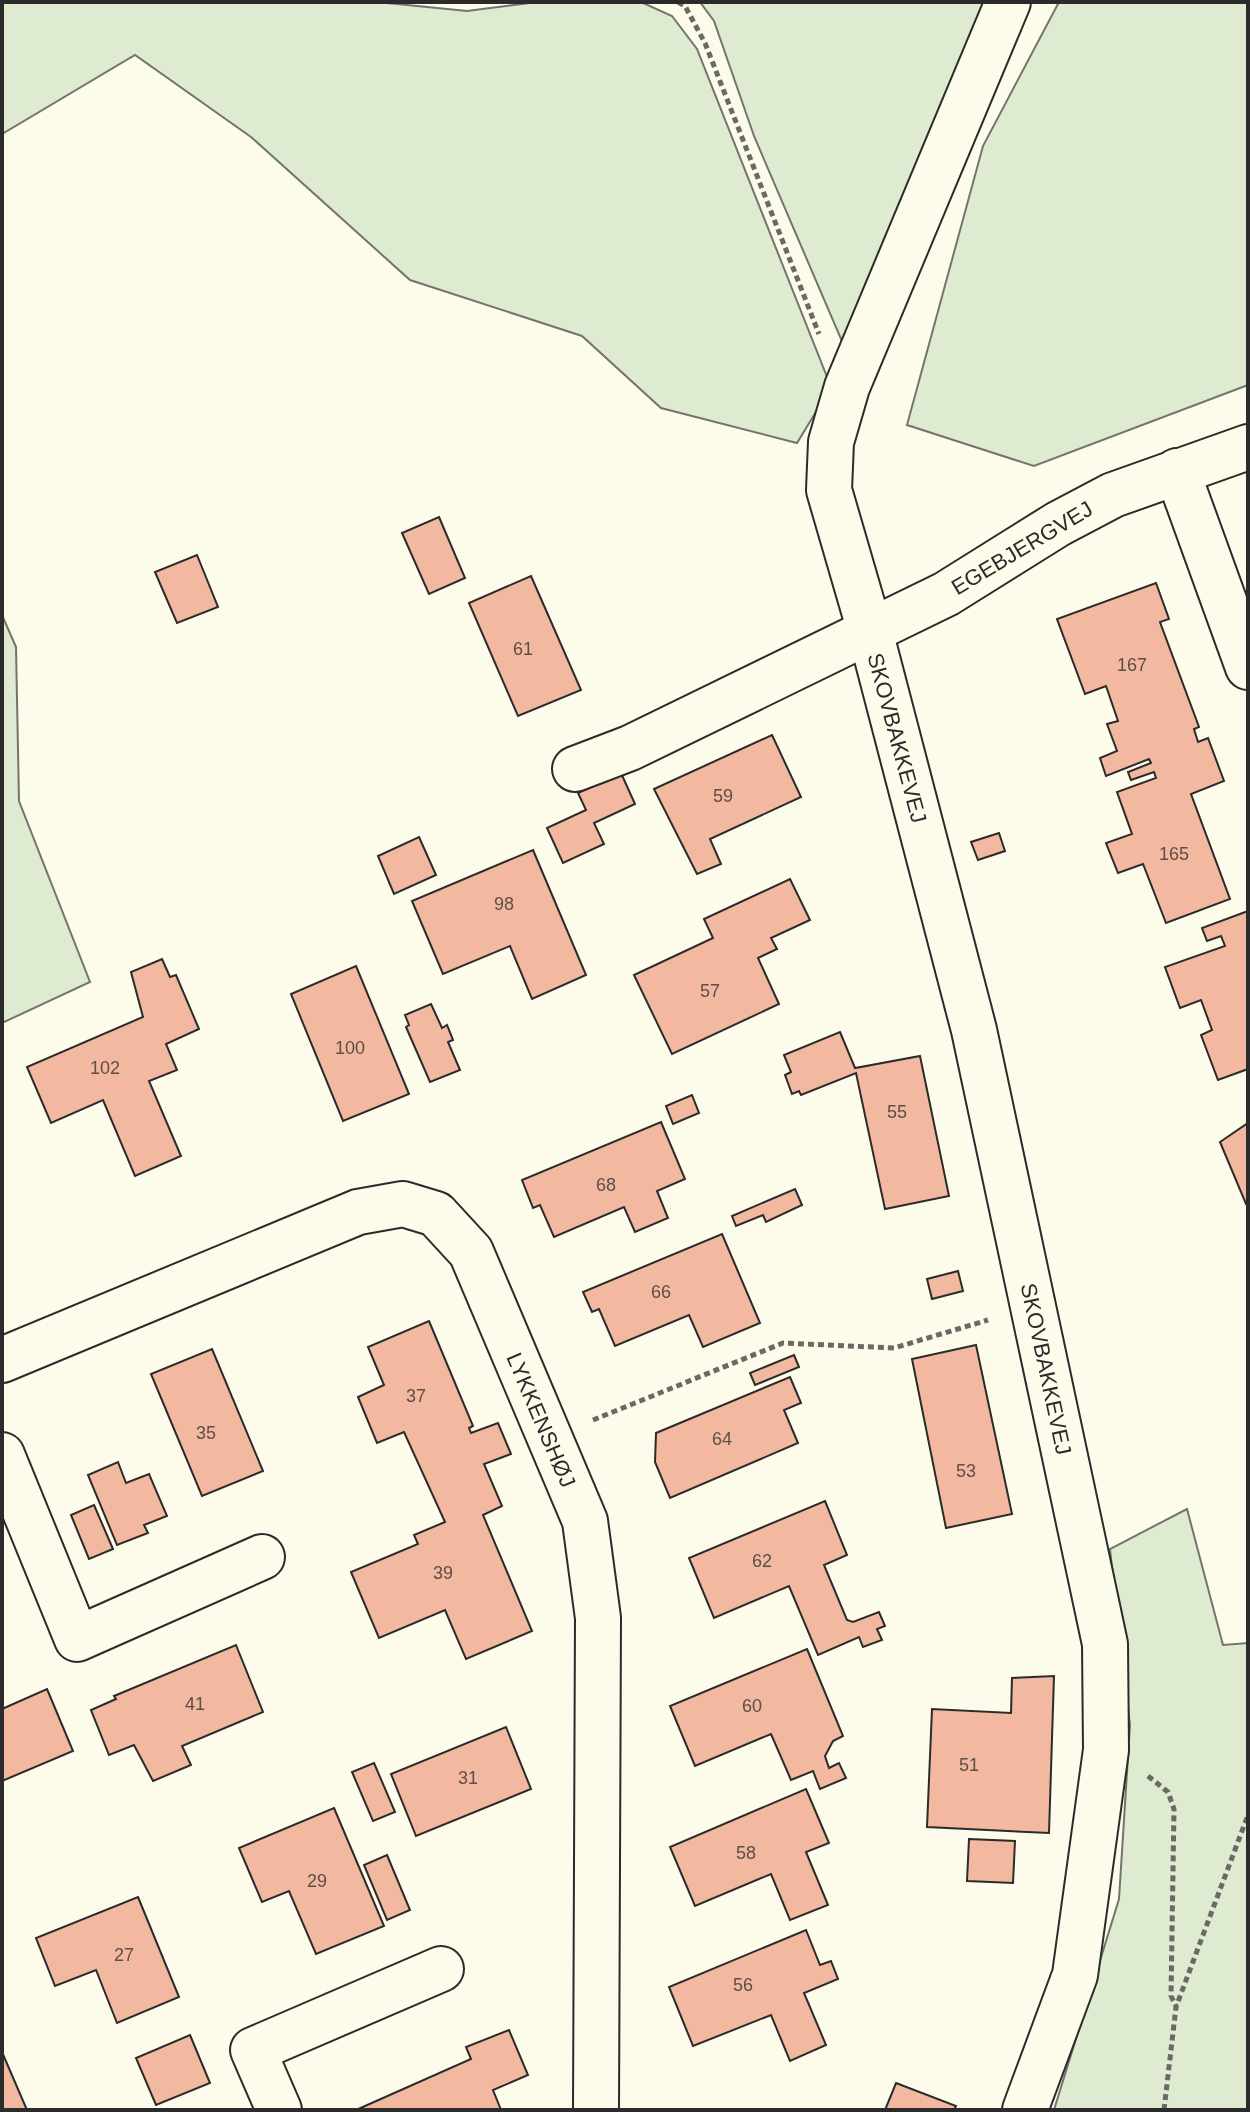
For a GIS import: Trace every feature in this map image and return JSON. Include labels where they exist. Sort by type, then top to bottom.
[{"type":"street","name":"SKOVBAKKEVEJ","points":[[1008,2],[847,387],[831,442],[829,490],[870,631],[974,1030],[1105,1644],[1106,1750],[1075,1975],[1025,2110]]},
{"type":"street","name":"EGEBJERGVEJ","points":[[870,631],[946,594],[1099,502],[1248,447]]},
{"type":"street","points":[[1177,471],[1248,667]]},
{"type":"street","name":"SKOVBAKKEVEJ","points":[[575,769],[630,748],[870,631]]},
{"type":"street","name":"LYKKENSHØJ","points":[[2,1360],[358,1212],[403,1204],[436,1214],[471,1252],[585,1521],[598,1618],[596,2110]]},
{"type":"street","points":[[2,1455],[77,1639],[262,1557]]},
{"type":"street","points":[[279,2110],[253,2050],[441,1969]]},
{"type":"path","points":[[678,2],[685,6],[705,43],[803,298],[847,387]]},
{"type":"path","points":[[548,1439],[783,1343],[894,1348],[1033,1307]]},
{"type":"path","points":[[1106,1750],[1161,1783],[1174,1809],[1171,1996],[1176,2007]]},
{"type":"path","points":[[1164,2110],[1176,2007],[1248,1815]]},
{"type":"green space","points":[[2,2],[377,2],[467,11],[538,2],[641,2],[672,16],[697,49],[831,387],[797,443],[661,408],[582,336],[410,280],[251,137],[135,55],[2,134]]},
{"type":"green space","points":[[700,2],[992,2],[844,346],[754,136],[714,21]]},
{"type":"green space","points":[[1059,2],[1248,2],[1248,385],[1034,466],[907,425],[983,146]]},
{"type":"green space","points":[[2,615],[16,647],[19,801],[90,982],[2,1023]]},
{"type":"green space","points":[[1187,1509],[1223,1645],[1248,1643],[1248,2110],[1054,2110],[1119,1899],[1130,1725],[1110,1549]]},
{"type":"building","points":[[439,517],[465,578],[429,594],[402,533]]},
{"type":"building","points":[[197,555],[218,607],[177,623],[155,572]]},
{"type":"building","points":[[531,576],[581,690],[518,716],[469,603]]},
{"type":"building","points":[[1156,583],[1169,619],[1160,622],[1199,727],[1194,729],[1198,742],[1208,738],[1224,781],[1191,794],[1230,899],[1166,923],[1143,864],[1118,873],[1106,843],[1132,834],[1117,792],[1156,778],[1154,772],[1131,780],[1128,772],[1151,763],[1149,759],[1106,776],[1100,758],[1117,751],[1107,724],[1118,721],[1106,686],[1085,694],[1057,619]]},
{"type":"building","points":[[772,735],[801,797],[710,839],[721,864],[697,874],[654,789]]},
{"type":"building","points":[[621,773],[635,804],[594,823],[604,844],[563,863],[547,828],[586,810],[578,793]]},
{"type":"building","points":[[999,833],[1005,851],[978,860],[971,842]]},
{"type":"building","points":[[419,837],[436,875],[394,894],[378,856]]},
{"type":"building","points":[[533,850],[586,975],[532,999],[510,946],[443,974],[412,901]]},
{"type":"building","points":[[790,879],[810,920],[771,938],[777,949],[758,958],[779,1004],[672,1054],[634,975],[713,938],[704,919]]},
{"type":"building","points":[[1248,911],[1248,1069],[1218,1080],[1201,1035],[1212,1030],[1201,1000],[1180,1008],[1165,967],[1225,946],[1221,936],[1207,941],[1202,928]]},
{"type":"building","points":[[162,959],[170,977],[176,975],[199,1029],[166,1044],[177,1070],[149,1081],[181,1156],[135,1176],[103,1100],[51,1123],[27,1067],[143,1017],[131,972]]},
{"type":"building","points":[[356,966],[409,1094],[343,1121],[291,994]]},
{"type":"building","points":[[431,1004],[442,1028],[447,1025],[453,1040],[448,1042],[460,1070],[430,1082],[406,1027],[409,1025],[405,1015]]},
{"type":"building","points":[[840,1032],[855,1068],[920,1056],[949,1196],[885,1209],[856,1073],[801,1095],[799,1091],[792,1094],[785,1075],[791,1072],[784,1055]]},
{"type":"building","points":[[692,1095],[699,1113],[673,1124],[666,1106]]},
{"type":"building","points":[[661,1122],[685,1179],[657,1191],[668,1218],[635,1232],[624,1207],[554,1237],[540,1205],[533,1208],[522,1180]]},
{"type":"building","points":[[1248,1123],[1248,1203],[1246,1204],[1220,1142]]},
{"type":"building","points":[[795,1189],[802,1205],[766,1222],[763,1215],[736,1226],[732,1216]]},
{"type":"building","points":[[722,1234],[760,1323],[703,1347],[689,1315],[615,1346],[599,1309],[592,1312],[583,1292]]},
{"type":"building","points":[[958,1271],[963,1291],[932,1299],[927,1279]]},
{"type":"building","points":[[429,1321],[473,1426],[469,1428],[471,1433],[498,1423],[511,1454],[484,1464],[502,1506],[483,1515],[532,1631],[466,1659],[445,1610],[379,1638],[351,1572],[418,1544],[414,1535],[445,1522],[404,1432],[377,1443],[358,1397],[384,1385],[368,1347]]},
{"type":"building","points":[[976,1345],[1012,1514],[946,1528],[912,1359]]},
{"type":"building","points":[[212,1349],[263,1471],[202,1496],[151,1374]]},
{"type":"building","points":[[794,1355],[799,1367],[755,1385],[750,1373]]},
{"type":"building","points":[[790,1377],[801,1403],[784,1410],[798,1443],[670,1498],[655,1462],[656,1433]]},
{"type":"building","points":[[118,1462],[126,1483],[149,1474],[167,1516],[144,1525],[148,1533],[117,1545],[88,1475]]},
{"type":"building","points":[[825,1501],[847,1555],[824,1565],[847,1620],[853,1622],[879,1612],[885,1626],[877,1629],[882,1640],[863,1647],[859,1637],[818,1655],[789,1586],[714,1618],[689,1558]]},
{"type":"building","points":[[94,1505],[113,1549],[89,1559],[71,1515]]},
{"type":"building","points":[[236,1645],[263,1712],[182,1746],[191,1765],[153,1781],[134,1745],[109,1755],[91,1710],[116,1699],[114,1696]]},
{"type":"building","points":[[807,1649],[843,1736],[833,1741],[825,1756],[829,1768],[839,1763],[846,1778],[820,1789],[813,1771],[791,1780],[771,1734],[695,1766],[670,1706]]},
{"type":"building","points":[[1054,1676],[1049,1833],[927,1827],[932,1709],[1011,1713],[1012,1678]]},
{"type":"building","points":[[47,1689],[73,1751],[2,1781],[2,1709]]},
{"type":"building","points":[[506,1727],[531,1789],[416,1836],[391,1774]]},
{"type":"building","points":[[374,1763],[395,1812],[373,1821],[352,1772]]},
{"type":"building","points":[[806,1789],[829,1843],[806,1852],[828,1905],[790,1920],[771,1874],[695,1906],[670,1847]]},
{"type":"building","points":[[334,1808],[384,1926],[316,1954],[289,1891],[262,1902],[239,1848]]},
{"type":"building","points":[[969,1839],[1015,1841],[1013,1883],[967,1881]]},
{"type":"building","points":[[387,1855],[410,1910],[387,1920],[364,1865]]},
{"type":"building","points":[[138,1897],[179,1997],[117,2023],[96,1970],[55,1986],[36,1938]]},
{"type":"building","points":[[806,1930],[820,1965],[831,1961],[838,1979],[804,1993],[826,2045],[790,2061],[771,2015],[693,2046],[669,1987]]},
{"type":"building","points":[[509,2030],[528,2075],[493,2090],[501,2110],[356,2110],[471,2059],[466,2047]]},
{"type":"building","points":[[190,2035],[210,2083],[156,2105],[136,2058]]},
{"type":"building","points":[[2,2052],[27,2110],[2,2110]]},
{"type":"building","points":[[896,2083],[956,2106],[954,2110],[885,2110]]}]
